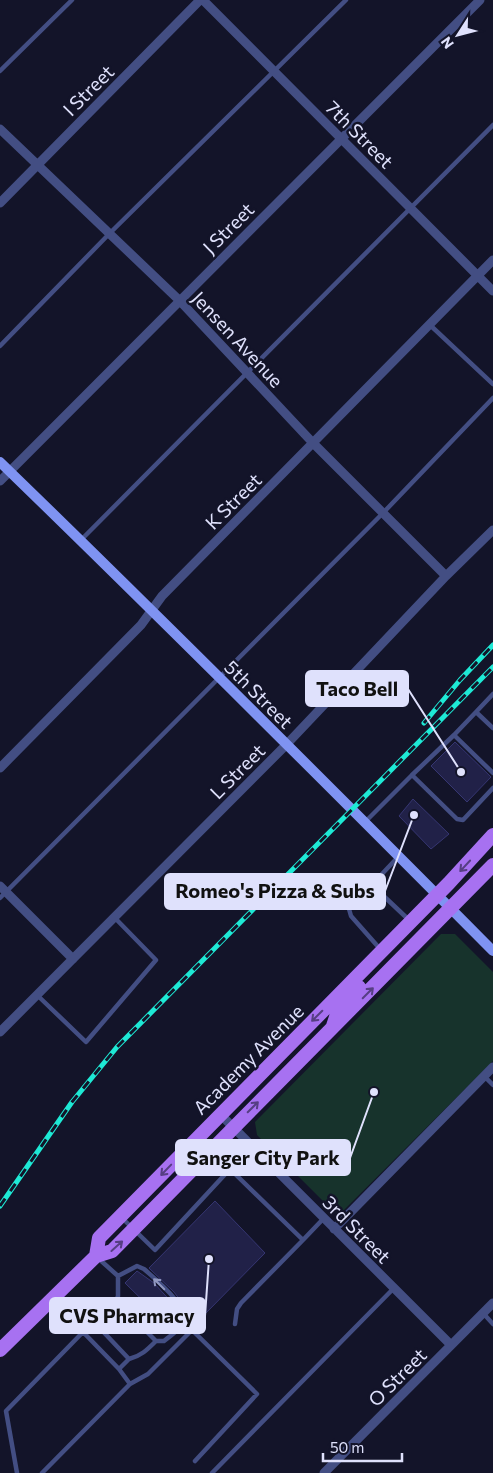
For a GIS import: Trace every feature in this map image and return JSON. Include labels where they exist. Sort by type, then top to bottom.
[{"type":"main road","name":"Academy Avenue","points":[[96,1256],[99,1238],[437,895],[493,834]]},
{"type":"main road","name":"Academy Avenue","points":[[0,1350],[96,1256],[112,1251],[134,1230],[451,909],[493,864]]},
{"type":"main road","points":[[332,1030],[339,1008],[362,981],[360,973]]},
{"type":"street","name":"7th Street","points":[[201,0],[341,137],[493,291]]},
{"type":"street","name":"I Street","points":[[0,203],[201,0]]},
{"type":"street","name":"J Street","points":[[0,481],[341,137],[480,0]]},
{"type":"street","name":"Jensen Avenue","points":[[0,128],[179,300],[313,443],[446,576]]},
{"type":"street","name":"K Street","points":[[0,768],[141,625],[162,596],[493,260]]},
{"type":"street","name":"5th Street","points":[[0,462],[366,822],[493,951]]},
{"type":"street","name":"L Street","points":[[0,1032],[286,745],[446,576],[493,530]]},
{"type":"street","points":[[2,892],[72,959]]},
{"type":"street","points":[[334,1229],[493,1067]]},
{"type":"street","name":"3rd Street","points":[[220,1114],[452,1345]]},
{"type":"street","name":"O Street","points":[[324,1473],[493,1304]]},
{"type":"lane","points":[[0,71],[72,0]]},
{"type":"lane","points":[[0,346],[110,233],[346,0]]},
{"type":"lane","points":[[80,541],[493,125]]},
{"type":"lane","points":[[430,324],[493,384]]},
{"type":"lane","points":[[2,892],[383,513],[493,398]]},
{"type":"lane","points":[[366,822],[493,694]]},
{"type":"lane","points":[[476,712],[493,728]]},
{"type":"lane","points":[[454,735],[493,773]]},
{"type":"lane","points":[[412,775],[457,819],[463,820],[493,788]]},
{"type":"lane","points":[[382,951],[349,912],[349,909],[399,856]]},
{"type":"lane","points":[[372,885],[410,922]]},
{"type":"lane","points":[[37,995],[86,1042],[156,960],[114,917]]},
{"type":"lane","points":[[484,1076],[493,1084]]},
{"type":"lane","points":[[120,1217],[155,1250],[252,1146]]},
{"type":"lane","points":[[230,1169],[302,1240]]},
{"type":"lane","points":[[235,1324],[237,1309],[241,1303],[324,1218]]},
{"type":"lane","points":[[17,1473],[6,1411],[116,1301],[118,1296],[118,1276],[96,1256]]},
{"type":"lane","points":[[118,1276],[137,1266],[144,1269],[182,1307],[184,1316],[182,1325],[164,1341],[156,1341],[139,1357],[129,1359],[119,1369]]},
{"type":"lane","points":[[212,1473],[394,1288]]},
{"type":"lane","points":[[50,1300],[119,1369],[130,1384]]},
{"type":"lane","points":[[116,1301],[156,1341]]},
{"type":"lane","points":[[483,1313],[493,1324]]},
{"type":"lane","points":[[94,1322],[129,1359]]},
{"type":"lane","points":[[42,1473],[130,1384],[148,1374],[192,1330],[257,1394],[195,1461]]},
{"type":"green space","points":[[441,934],[455,934],[493,972],[493,1061],[338,1216],[257,1135],[255,1122]]},
{"type":"building","points":[[455,742],[491,777],[467,802],[431,766]]},
{"type":"building","points":[[413,799],[449,834],[431,849],[399,816]]},
{"type":"building","points":[[215,1201],[265,1253],[205,1314],[188,1298],[183,1304],[174,1292],[149,1268]]},
{"type":"building","points":[[137,1271],[154,1283],[177,1309],[174,1312],[178,1317],[169,1326],[125,1283]]},
{"type":"railway","points":[[424,723],[460,680],[493,645]]},
{"type":"railway","points":[[0,1206],[72,1102],[117,1047],[493,667]]},
{"type":"place","name":"Taco Bell","points":[[461,772]]},
{"type":"place","name":"Romeo's Pizza & Subs","points":[[414,815]]},
{"type":"place","name":"Sanger City Park","points":[[374,1092]]},
{"type":"place","name":"CVS Pharmacy","points":[[209,1259]]}]
